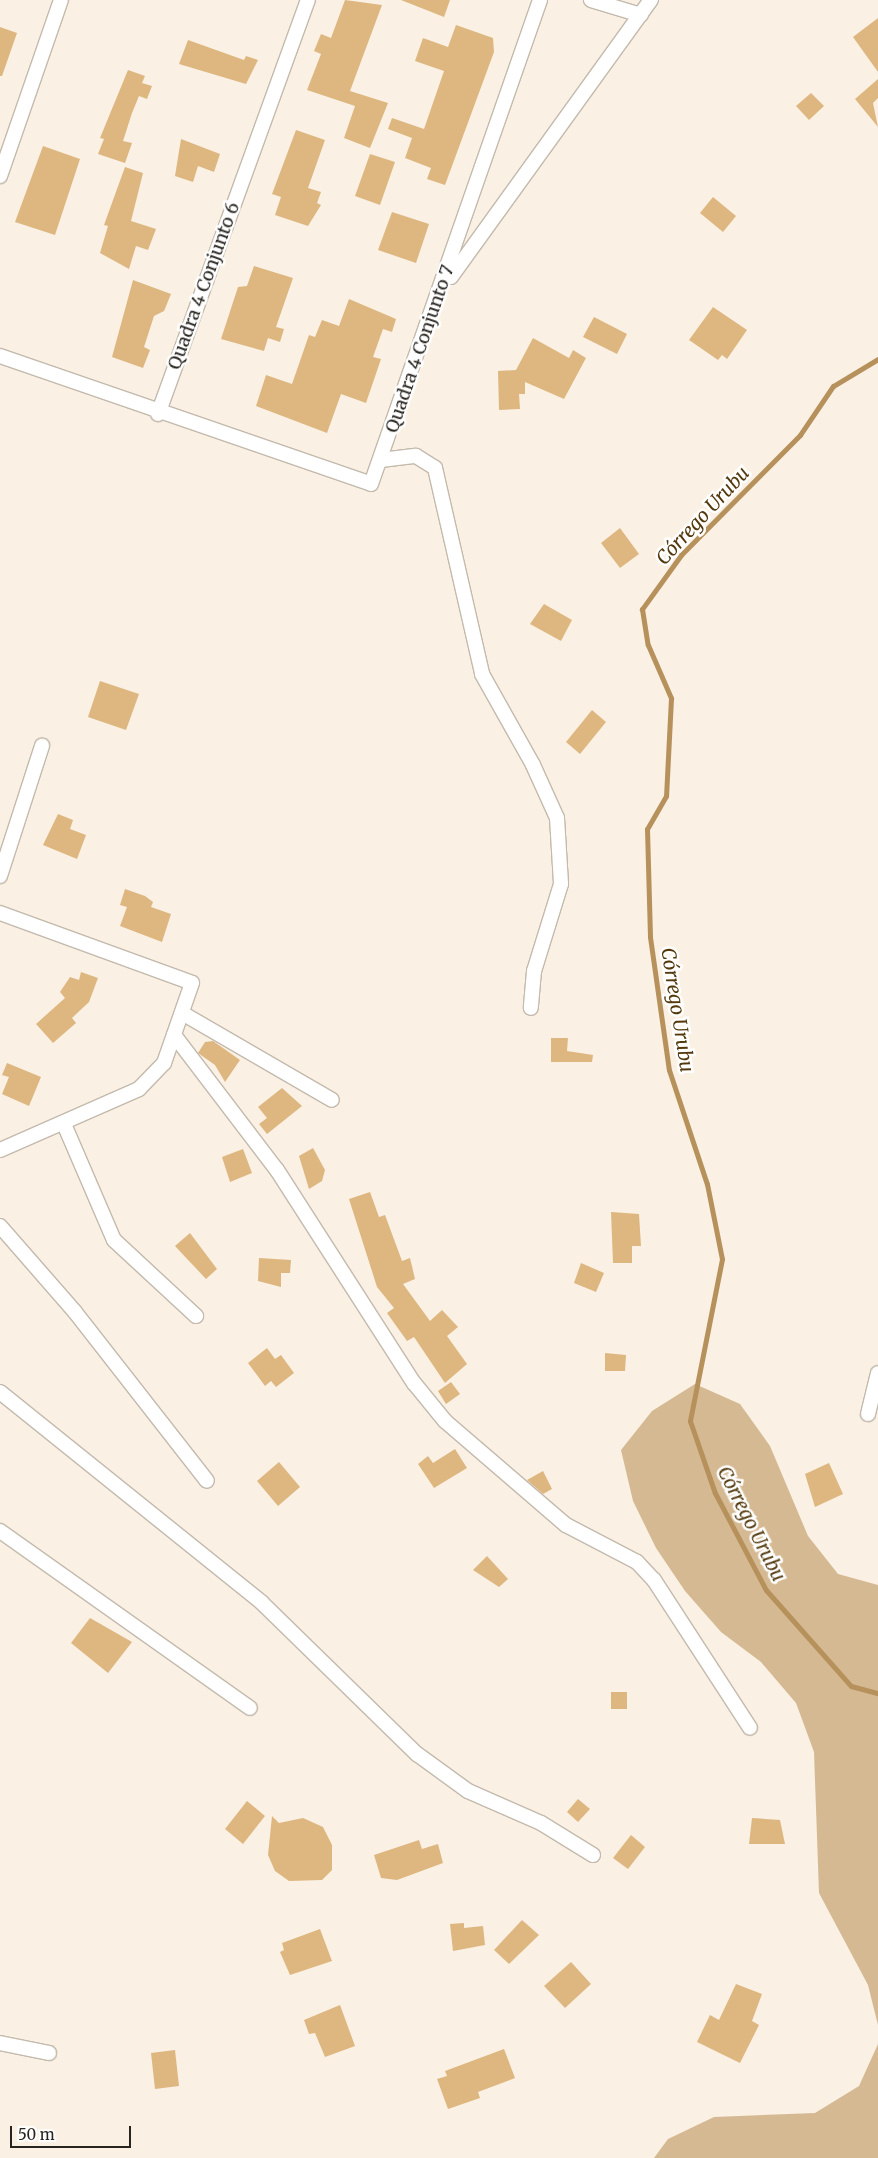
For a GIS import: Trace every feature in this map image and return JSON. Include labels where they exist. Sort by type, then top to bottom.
[{"type":"street","points":[[0,176],[61,0]]},
{"type":"street","name":"Quadra 4 Conjunto 6","points":[[158,414],[308,0]]},
{"type":"street","name":"Quadra 4 Conjunto 7","points":[[158,414],[371,484],[441,290],[540,0]]},
{"type":"street","points":[[591,0],[640,15]]},
{"type":"street","points":[[441,290],[651,0]]},
{"type":"street","points":[[0,356],[158,414]]},
{"type":"street","points":[[381,460],[416,456],[435,468],[475,655],[556,818],[561,884],[534,971],[531,1008]]},
{"type":"street","points":[[0,876],[42,746]]},
{"type":"street","points":[[0,913],[192,983],[164,1063],[139,1090],[0,1150]]},
{"type":"street","points":[[182,1013],[332,1100]]},
{"type":"street","points":[[174,1035],[277,1170],[414,1383],[445,1421],[566,1525],[638,1562],[654,1580],[750,1728]]},
{"type":"street","points":[[64,1124],[114,1240],[196,1316]]},
{"type":"street","points":[[0,1226],[75,1312],[207,1481]]},
{"type":"street","points":[[868,1414],[878,1373]]},
{"type":"street","points":[[0,1392],[262,1602],[417,1754],[468,1791],[541,1823],[593,1855]]},
{"type":"street","points":[[0,1531],[250,1708]]},
{"type":"street","points":[[0,2043],[49,2053]]},
{"type":"shaded area","points":[[695,1384],[740,1404],[770,1446],[808,1536],[838,1574],[878,1585],[878,2025],[868,1985],[819,1893],[814,1752],[796,1703],[761,1662],[721,1632],[685,1591],[656,1548],[633,1501],[621,1450],[652,1411]]},
{"type":"shaded area","points":[[878,2044],[878,2158],[654,2158],[668,2139],[714,2117],[815,2113],[859,2086]]},
{"type":"building","points":[[345,0],[382,5],[350,91],[388,103],[370,148],[344,138],[355,106],[307,90],[321,54],[314,51],[321,34],[331,38]]},
{"type":"building","points":[[401,0],[450,0],[444,17]]},
{"type":"building","points":[[878,18],[878,72],[853,37]]},
{"type":"building","points":[[456,25],[493,38],[494,52],[445,185],[427,179],[431,168],[405,158],[412,138],[388,129],[392,118],[424,129],[444,71],[415,61],[423,38],[448,47]]},
{"type":"building","points":[[0,27],[17,33],[2,76],[0,76]]},
{"type":"building","points":[[188,40],[244,60],[246,56],[258,60],[246,84],[179,64]]},
{"type":"building","points":[[128,70],[145,76],[142,83],[152,86],[147,99],[139,96],[132,113],[123,141],[132,143],[125,163],[98,154],[104,139],[100,138]]},
{"type":"building","points":[[878,79],[878,98],[873,103],[878,127],[855,99]]},
{"type":"building","points":[[811,93],[824,106],[809,120],[796,106]]},
{"type":"building","points":[[296,130],[325,140],[308,188],[321,192],[317,203],[321,205],[308,226],[275,215],[281,197],[272,194]]},
{"type":"building","points":[[181,139],[220,154],[214,172],[198,166],[193,182],[175,176]]},
{"type":"building","points":[[43,146],[80,159],[55,235],[15,222]]},
{"type":"building","points":[[370,154],[395,162],[380,205],[355,196]]},
{"type":"building","points":[[125,167],[143,173],[131,221],[156,229],[148,250],[136,246],[129,269],[100,253],[108,226],[104,225]]},
{"type":"building","points":[[713,197],[736,216],[723,232],[700,213]]},
{"type":"building","points":[[392,212],[429,224],[416,263],[378,250]]},
{"type":"building","points":[[254,266],[293,278],[276,327],[284,329],[280,342],[268,338],[264,351],[221,339],[238,287],[247,286]]},
{"type":"building","points":[[133,280],[171,294],[164,311],[154,316],[144,347],[150,350],[143,368],[112,357]]},
{"type":"building","points":[[349,299],[396,319],[392,332],[383,329],[373,357],[381,359],[366,403],[341,394],[327,433],[256,406],[266,375],[292,384],[309,335],[315,337],[322,320],[339,326]]},
{"type":"building","points":[[713,307],[747,330],[727,359],[722,355],[718,360],[689,340]]},
{"type":"building","points":[[594,317],[627,334],[617,354],[583,337]]},
{"type":"building","points":[[533,338],[569,358],[573,350],[586,358],[564,399],[525,382],[525,394],[519,394],[520,409],[499,410],[498,371],[516,370]]},
{"type":"building","points":[[620,528],[639,554],[620,568],[601,543]]},
{"type":"building","points":[[544,604],[572,620],[561,641],[530,624]]},
{"type":"building","points":[[100,681],[139,694],[126,730],[88,717]]},
{"type":"building","points":[[592,710],[606,722],[580,754],[566,742]]},
{"type":"building","points":[[58,814],[73,820],[70,829],[86,835],[77,859],[43,845]]},
{"type":"building","points":[[125,889],[145,896],[153,902],[151,907],[171,914],[162,942],[120,926],[127,907],[120,905]]},
{"type":"building","points":[[81,972],[98,978],[89,1002],[72,1018],[76,1023],[53,1043],[36,1024],[65,998],[60,992],[70,977],[79,980]]},
{"type":"building","points":[[551,1038],[568,1038],[567,1051],[593,1055],[592,1062],[551,1062]]},
{"type":"building","points":[[213,1041],[240,1060],[225,1082],[215,1065],[198,1053],[205,1042]]},
{"type":"building","points":[[7,1063],[41,1077],[29,1106],[2,1094],[9,1077],[2,1075]]},
{"type":"building","points":[[282,1088],[302,1106],[267,1134],[259,1124],[267,1118],[258,1107]]},
{"type":"building","points":[[313,1148],[325,1170],[322,1181],[309,1189],[299,1156]]},
{"type":"building","points":[[243,1149],[252,1173],[230,1182],[222,1157]]},
{"type":"building","points":[[370,1192],[379,1217],[385,1215],[402,1261],[410,1258],[415,1279],[403,1284],[430,1321],[442,1310],[458,1327],[447,1336],[467,1364],[445,1383],[414,1337],[407,1341],[387,1313],[394,1308],[377,1287],[349,1199]]},
{"type":"building","points":[[611,1212],[639,1214],[641,1246],[632,1246],[632,1263],[613,1263]]},
{"type":"building","points":[[190,1233],[217,1269],[206,1279],[175,1246]]},
{"type":"building","points":[[259,1258],[291,1260],[290,1273],[281,1273],[281,1287],[258,1281]]},
{"type":"building","points":[[581,1263],[604,1273],[596,1292],[574,1283]]},
{"type":"building","points":[[267,1348],[275,1359],[281,1355],[294,1373],[276,1387],[271,1381],[265,1386],[248,1363]]},
{"type":"building","points":[[605,1353],[626,1355],[625,1371],[605,1371]]},
{"type":"building","points":[[451,1382],[460,1394],[446,1404],[438,1391]]},
{"type":"building","points":[[455,1449],[467,1468],[434,1488],[418,1464],[428,1456],[433,1463]]},
{"type":"building","points":[[279,1462],[300,1487],[278,1506],[257,1481]]},
{"type":"building","points":[[829,1463],[843,1494],[815,1507],[805,1474]]},
{"type":"building","points":[[543,1471],[552,1489],[543,1494],[527,1480]]},
{"type":"building","points":[[487,1556],[508,1579],[499,1587],[473,1570]]},
{"type":"building","points":[[90,1618],[132,1642],[108,1673],[71,1643]]},
{"type":"building","points":[[611,1692],[627,1692],[627,1709],[611,1709]]},
{"type":"building","points":[[578,1799],[590,1809],[578,1822],[567,1812]]},
{"type":"building","points":[[247,1801],[265,1816],[243,1844],[225,1829]]},
{"type":"building","points":[[272,1816],[279,1823],[303,1818],[323,1827],[332,1845],[332,1870],[322,1880],[289,1881],[275,1871],[268,1855]]},
{"type":"building","points":[[752,1818],[780,1820],[785,1844],[749,1844]]},
{"type":"building","points":[[631,1835],[645,1847],[628,1869],[613,1858]]},
{"type":"building","points":[[419,1840],[422,1849],[438,1844],[443,1863],[397,1880],[381,1878],[374,1855]]},
{"type":"building","points":[[522,1920],[539,1935],[509,1964],[494,1950]]},
{"type":"building","points":[[464,1923],[464,1928],[483,1926],[485,1945],[453,1951],[450,1924]]},
{"type":"building","points":[[320,1929],[332,1961],[290,1975],[280,1952],[284,1950],[282,1943]]},
{"type":"building","points":[[571,1962],[591,1984],[565,2008],[544,1986]]},
{"type":"building","points":[[736,1984],[762,1994],[752,2021],[759,2025],[740,2063],[697,2042],[710,2015],[719,2020]]},
{"type":"building","points":[[340,2005],[355,2046],[325,2057],[315,2033],[309,2034],[304,2020]]},
{"type":"building","points":[[504,2049],[515,2078],[478,2092],[480,2098],[448,2109],[437,2079],[447,2076],[445,2071]]},
{"type":"building","points":[[175,2050],[179,2086],[155,2089],[151,2053]]},
{"type":"waterway","name":"Córrego Urubu","points":[[878,359],[833,386],[800,435],[681,555],[642,609],[648,645],[671,698],[666,796],[647,829],[650,937],[669,1070],[707,1184],[722,1259],[690,1421],[715,1493],[766,1590],[851,1686],[878,1693]]}]
